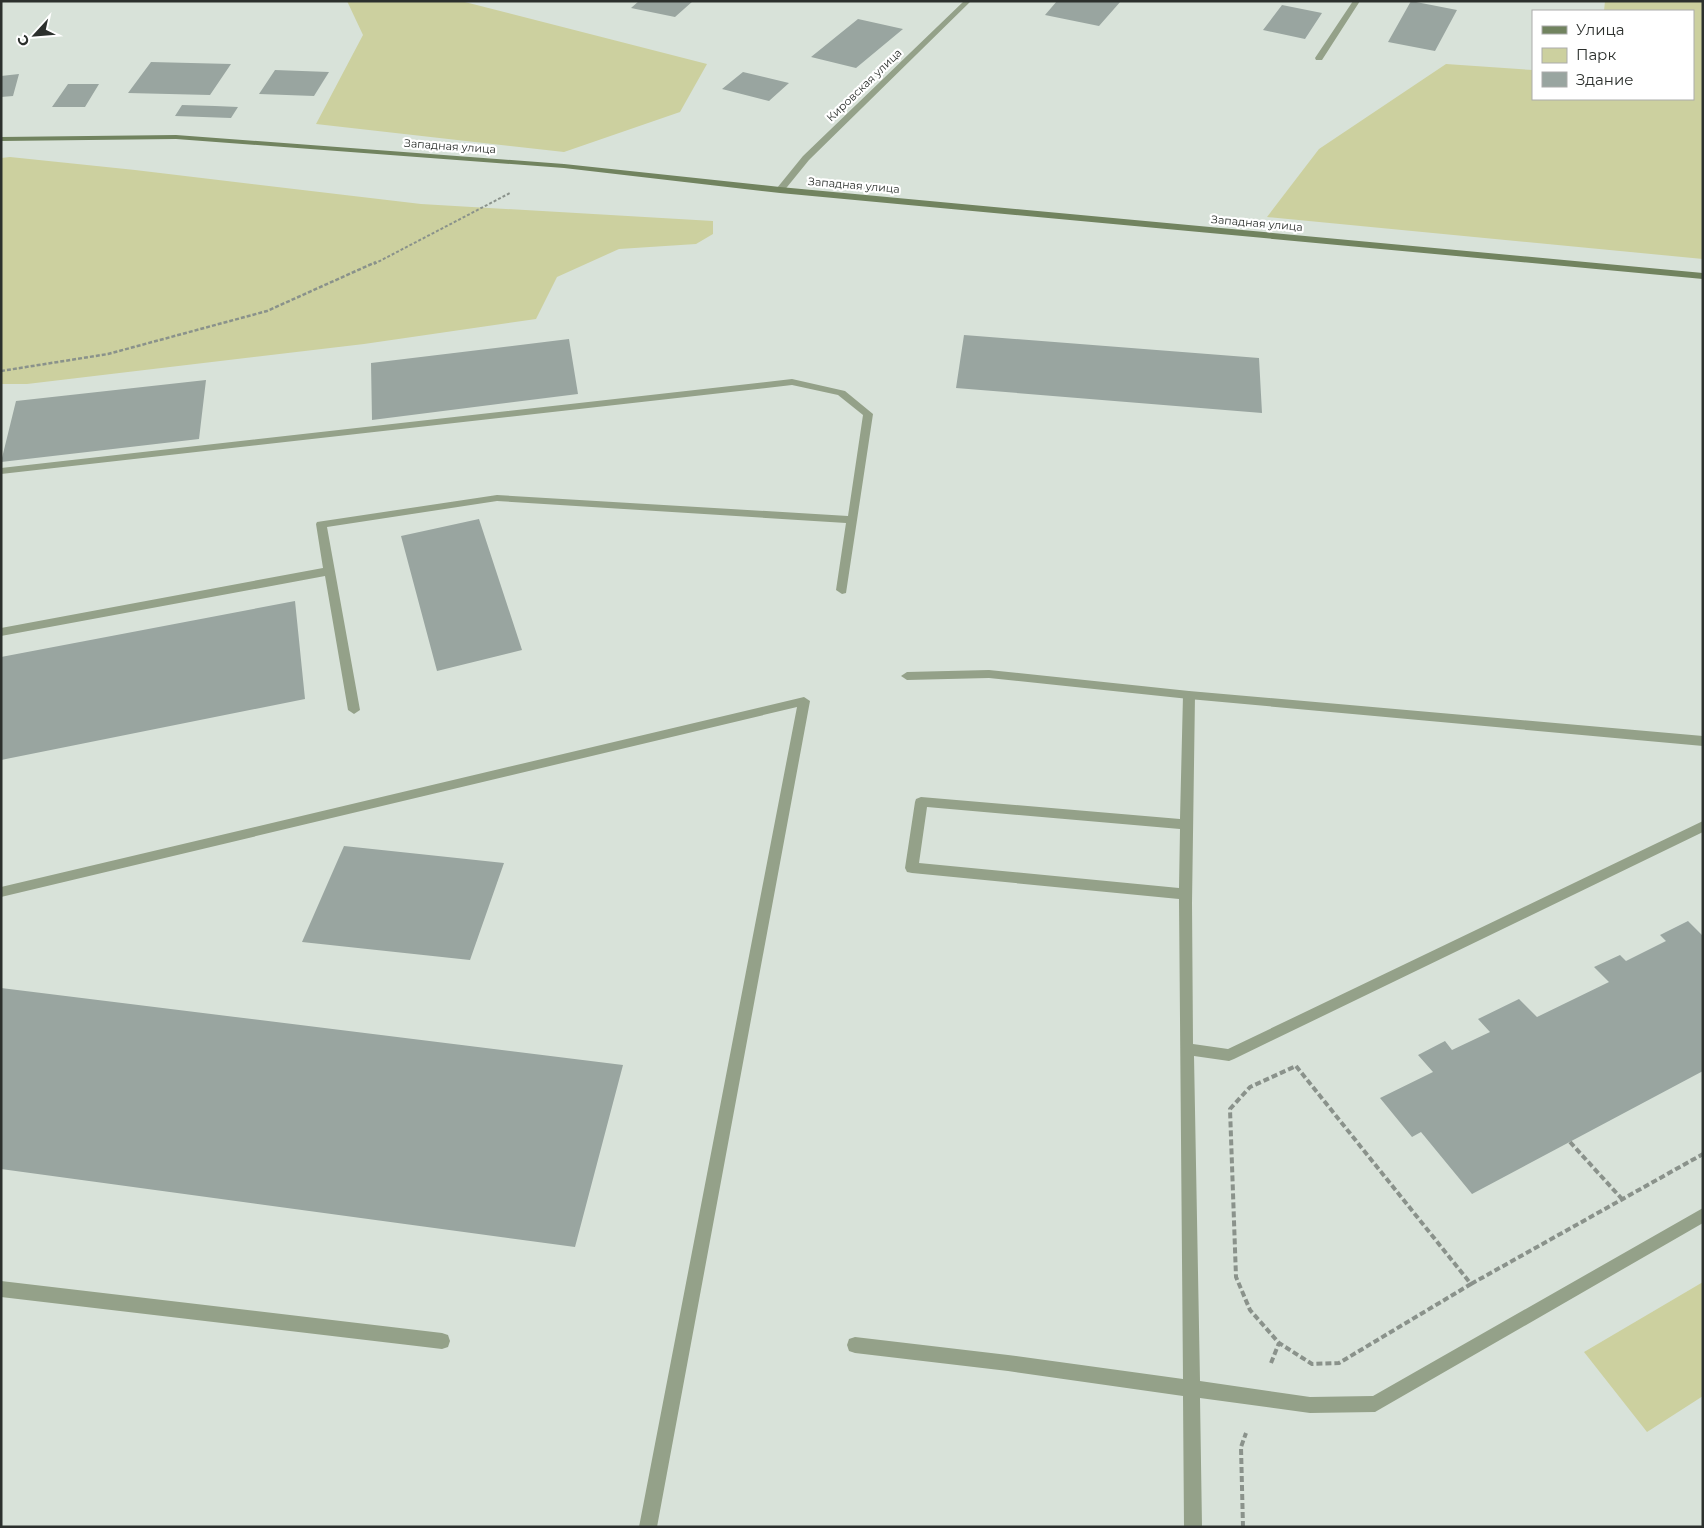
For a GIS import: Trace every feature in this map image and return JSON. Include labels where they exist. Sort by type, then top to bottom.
[{"type":"street","name":"Кировская улица","points":[[780,190],[812,151],[968,1]]},
{"type":"street","points":[[1319,58],[1357,1]]},
{"type":"street","name":"Западная улица","points":[[1,139],[176,137],[564,166],[780,190],[1703,276]]},
{"type":"street","points":[[1,471],[792,382],[841,393],[868,414],[842,590]]},
{"type":"street","points":[[354,710],[321,524],[497,498],[852,520]]},
{"type":"street","points":[[1,632],[329,571]]},
{"type":"street","points":[[907,676],[989,674],[1189,695],[1703,741]]},
{"type":"street","points":[[1189,695],[1185,824],[1186,1049],[1193,1527]]},
{"type":"street","points":[[1,892],[804,701],[648,1527]]},
{"type":"street","points":[[1185,824],[921,802],[912,868],[1186,894]]},
{"type":"street","points":[[1186,1049],[1229,1055],[1703,826]]},
{"type":"street","points":[[855,1345],[1008,1363],[1310,1405],[1375,1404],[1703,1215]]},
{"type":"street","points":[[1,1289],[442,1341]]},
{"type":"path","points":[[1,371],[108,354],[267,310],[375,263],[513,192]]},
{"type":"path","points":[[1471,1284],[1296,1066],[1250,1087],[1230,1109],[1236,1277],[1250,1310],[1278,1343],[1312,1364],[1339,1363],[1471,1284],[1703,1154]]},
{"type":"path","points":[[1570,1142],[1622,1199]]},
{"type":"green space","points":[[347,1],[461,1],[707,64],[680,112],[564,152],[316,124],[363,35]]},
{"type":"green space","points":[[1605,1],[1703,1],[1703,259],[1267,217],[1319,149],[1446,64],[1532,70],[1532,100],[1694,100],[1694,10],[1604,10]]},
{"type":"green space","points":[[10,157],[421,204],[713,221],[713,234],[696,244],[619,249],[557,277],[536,319],[364,344],[27,384],[1,384],[1,158]]},
{"type":"green space","points":[[1703,1282],[1703,1396],[1647,1432],[1584,1352]]},
{"type":"building","points":[[639,1],[693,1],[675,17],[631,8]]},
{"type":"building","points":[[1057,1],[1121,1],[1099,26],[1045,15]]},
{"type":"building","points":[[1411,1],[1457,10],[1435,51],[1388,42]]},
{"type":"building","points":[[1282,5],[1322,13],[1305,39],[1263,30]]},
{"type":"building","points":[[858,19],[903,29],[856,68],[811,57]]},
{"type":"building","points":[[151,62],[231,64],[210,95],[128,93]]},
{"type":"building","points":[[275,70],[329,72],[314,96],[259,94]]},
{"type":"building","points":[[743,72],[789,83],[769,101],[722,89]]},
{"type":"building","points":[[19,74],[13,96],[1,97],[1,76]]},
{"type":"building","points":[[68,84],[99,84],[85,107],[52,107]]},
{"type":"building","points":[[182,105],[238,107],[231,118],[175,116]]},
{"type":"building","points":[[964,335],[1259,358],[1262,413],[956,388]]},
{"type":"building","points":[[569,339],[578,394],[372,420],[371,363]]},
{"type":"building","points":[[206,380],[199,439],[1,462],[16,401]]},
{"type":"building","points":[[479,519],[522,650],[437,671],[401,536]]},
{"type":"building","points":[[295,601],[305,699],[1,760],[1,657]]},
{"type":"building","points":[[344,846],[504,863],[470,960],[302,942]]},
{"type":"building","points":[[1688,921],[1703,936],[1703,1071],[1472,1194],[1421,1132],[1412,1137],[1380,1098],[1433,1072],[1418,1055],[1445,1041],[1452,1050],[1490,1032],[1478,1019],[1519,999],[1537,1017],[1609,982],[1594,967],[1620,955],[1626,961],[1666,941],[1660,935]]},
{"type":"building","points":[[1,988],[623,1065],[575,1247],[1,1169]]}]
